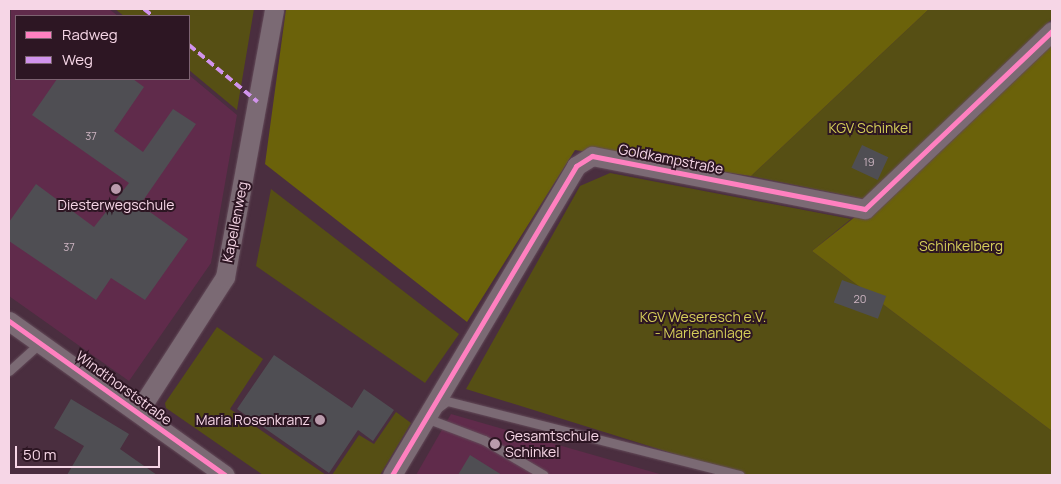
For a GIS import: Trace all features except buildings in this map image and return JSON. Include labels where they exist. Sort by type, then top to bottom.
[{"type":"street","name":"Kapellenweg","points":[[138,412],[225,277],[274,9]]},
{"type":"street","name":"Goldkampstraße","points":[[392,475],[576,166],[592,156],[865,209],[1052,31]]},
{"type":"street","name":"Windthorststraße","points":[[9,321],[225,475]]},
{"type":"lane","points":[[9,371],[40,343]]},
{"type":"lane","points":[[425,418],[447,401],[740,475]]},
{"type":"lane","points":[[425,418],[484,440],[544,475]]},
{"type":"shaded area","name":"Diesterwegschule","points":[[11,9],[109,9],[117,15],[15,15],[15,80],[190,80],[190,76],[237,115],[211,263],[129,381],[9,296]]},
{"type":"shaded area","name":"Gesamtschule Schinkel","points":[[451,414],[663,475],[416,475]]},
{"type":"green space","points":[[115,9],[254,9],[237,110],[190,71],[190,15],[123,15]]},
{"type":"green space","points":[[286,9],[929,9],[751,176],[575,150],[467,322],[265,164]]},
{"type":"green space","name":"KGV Schinkel","points":[[929,9],[1052,9],[1052,19],[864,199],[751,176]]},
{"type":"green space","name":"Schinkelberg","points":[[1052,35],[1052,431],[812,251],[865,209]]},
{"type":"green space","name":"KGV Weseresch e.V. - Marienanlage","points":[[610,173],[851,219],[812,251],[1052,431],[1052,475],[742,475],[466,389],[580,186]]},
{"type":"green space","points":[[271,189],[459,334],[425,383],[256,266]]},
{"type":"green space","points":[[217,327],[263,359],[230,409],[326,475],[263,475],[166,408],[165,403]]},
{"type":"green space","points":[[396,412],[411,423],[380,475],[332,475],[359,435],[374,444]]},
{"type":"marked path","points":[[144,9],[152,15]]},
{"type":"marked path","points":[[190,46],[258,102]]},
{"type":"cycle path","points":[[392,475],[576,166],[592,156],[865,209],[1052,31]]},
{"type":"cycle path","points":[[9,321],[225,475]]},
{"type":"place","name":"Diesterwegschule","points":[[116,189]]},
{"type":"place","name":"Maria Rosenkranz","points":[[320,420]]},
{"type":"place","name":"Gesamtschule Schinkel","points":[[495,444]]}]
